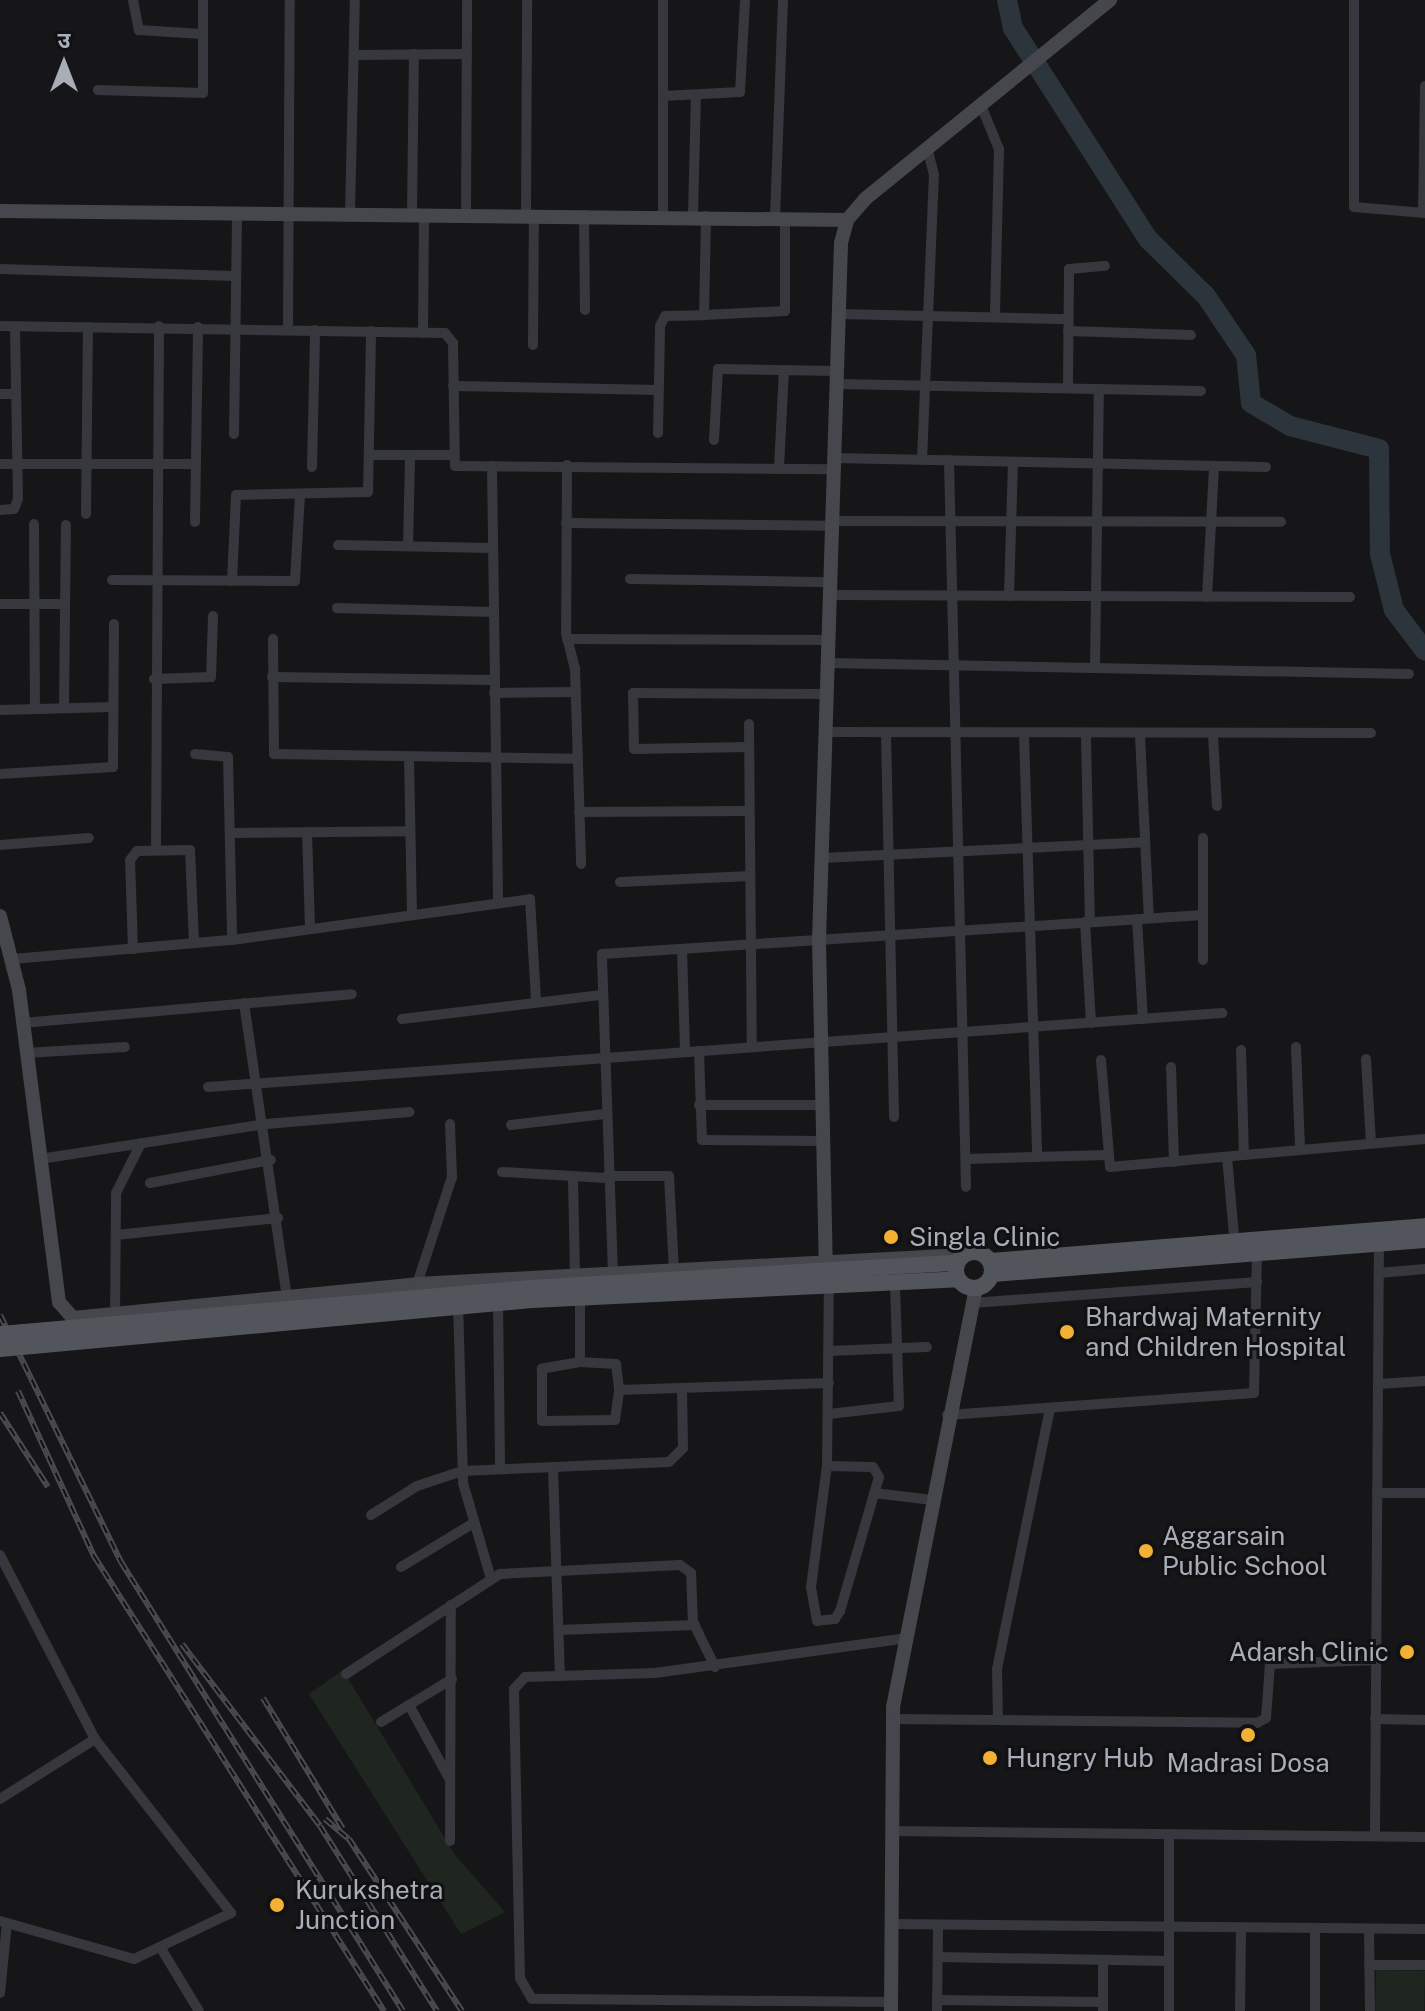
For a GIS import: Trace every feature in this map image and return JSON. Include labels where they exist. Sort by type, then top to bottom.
[{"type":"main road","points":[[1235,1248],[1257,1253],[1379,1237],[1425,1226]]},
{"type":"main road","points":[[992,1268],[1379,1237],[1425,1240]]},
{"type":"main road","points":[[0,1349],[532,1294],[580,1299],[827,1274],[895,1283],[959,1266],[976,1251],[992,1268]]},
{"type":"main road","points":[[0,1334],[959,1266]]},
{"type":"main road","points":[[959,1266],[974,1296]]},
{"type":"main road","points":[[974,1296],[992,1268]]},
{"type":"street","points":[[133,0],[139,30],[202,34]]},
{"type":"street","points":[[98,90],[203,93],[203,0]]},
{"type":"street","points":[[288,329],[290,0]]},
{"type":"street","points":[[350,214],[355,0]]},
{"type":"street","points":[[466,214],[467,0]]},
{"type":"street","points":[[527,0],[533,345]]},
{"type":"street","points":[[663,0],[663,216]]},
{"type":"street","points":[[663,96],[740,92],[745,0]]},
{"type":"street","points":[[658,433],[661,319],[785,311],[780,218],[783,0]]},
{"type":"street","points":[[827,1466],[878,1469],[840,1611],[817,1621],[811,1587],[827,1466],[829,1414],[819,940],[829,588],[847,220],[927,147],[1110,0]]},
{"type":"street","points":[[1354,0],[1354,207],[1424,213],[1425,86]]},
{"type":"street","points":[[414,54],[423,333]]},
{"type":"street","points":[[355,55],[467,54]]},
{"type":"street","points":[[696,95],[704,315]]},
{"type":"street","points":[[980,103],[999,149],[995,316]]},
{"type":"street","points":[[922,460],[934,175],[927,147]]},
{"type":"street","points":[[0,211],[700,216],[847,220]]},
{"type":"street","points":[[234,434],[237,213]]},
{"type":"street","points":[[584,215],[585,310]]},
{"type":"street","points":[[1068,388],[1069,269],[1105,266]]},
{"type":"street","points":[[0,269],[236,276]]},
{"type":"street","points":[[840,314],[1068,319]]},
{"type":"street","points":[[156,850],[154,679],[159,326]]},
{"type":"street","points":[[0,510],[17,505],[15,394],[5,329],[159,326],[371,331],[453,337],[455,466],[779,468],[949,460],[1266,467]]},
{"type":"street","points":[[86,514],[84,464],[88,327]]},
{"type":"street","points":[[195,522],[198,327]]},
{"type":"street","points":[[312,467],[315,330]]},
{"type":"street","points":[[232,581],[233,497],[366,494],[371,331]]},
{"type":"street","points":[[1068,331],[1191,335]]},
{"type":"street","points":[[779,468],[784,370]]},
{"type":"street","points":[[714,440],[715,372],[784,370],[926,385],[1201,391]]},
{"type":"street","points":[[453,386],[659,390]]},
{"type":"street","points":[[1095,667],[1099,389]]},
{"type":"street","points":[[0,394],[15,394]]},
{"type":"street","points":[[369,455],[453,455]]},
{"type":"street","points":[[408,546],[410,455]]},
{"type":"street","points":[[949,460],[966,1187]]},
{"type":"street","points":[[1009,596],[1013,462]]},
{"type":"street","points":[[0,464],[196,464]]},
{"type":"street","points":[[567,465],[567,639],[575,692],[581,864]]},
{"type":"street","points":[[492,466],[498,902]]},
{"type":"street","points":[[1207,597],[1214,466]]},
{"type":"street","points":[[112,580],[298,579],[300,495]]},
{"type":"street","points":[[566,523],[1281,522]]},
{"type":"street","points":[[34,524],[35,709]]},
{"type":"street","points":[[64,708],[66,525]]},
{"type":"street","points":[[338,545],[492,548]]},
{"type":"street","points":[[630,579],[953,596],[1350,597]]},
{"type":"street","points":[[0,604],[64,604]]},
{"type":"street","points":[[337,608],[493,612]]},
{"type":"street","points":[[154,679],[211,677],[213,616]]},
{"type":"street","points":[[0,774],[110,770],[114,624]]},
{"type":"street","points":[[273,639],[274,754],[495,761],[576,759]]},
{"type":"street","points":[[567,639],[828,640]]},
{"type":"street","points":[[827,663],[1409,674]]},
{"type":"street","points":[[272,677],[493,680]]},
{"type":"street","points":[[494,693],[575,692]]},
{"type":"street","points":[[749,747],[634,749],[633,693],[826,694]]},
{"type":"street","points":[[0,710],[113,707]]},
{"type":"street","points":[[749,724],[752,1047]]},
{"type":"street","points":[[825,732],[1086,736],[1371,733]]},
{"type":"street","points":[[886,733],[894,1117]]},
{"type":"street","points":[[1024,735],[1037,1157]]},
{"type":"street","points":[[1213,735],[1217,806]]},
{"type":"street","points":[[1086,736],[1091,1023]]},
{"type":"street","points":[[1140,736],[1149,918]]},
{"type":"street","points":[[195,754],[228,757],[232,940]]},
{"type":"street","points":[[409,758],[412,915]]},
{"type":"street","points":[[579,812],[749,811]]},
{"type":"street","points":[[232,833],[410,831]]},
{"type":"street","points":[[307,832],[310,929]]},
{"type":"street","points":[[0,845],[89,838]]},
{"type":"street","points":[[1203,838],[1203,960]]},
{"type":"street","points":[[822,858],[1145,842]]},
{"type":"street","points":[[133,949],[130,855],[156,850],[190,850],[194,943]]},
{"type":"street","points":[[620,882],[750,876]]},
{"type":"street","points":[[13,959],[232,940],[498,902],[533,902],[536,1001]]},
{"type":"street","points":[[613,1273],[601,1058],[602,954],[1203,915]]},
{"type":"street","points":[[0,916],[13,959],[62,1309],[73,1318],[457,1281],[674,1270],[827,1274]]},
{"type":"street","points":[[1137,919],[1143,1019]]},
{"type":"street","points":[[682,949],[685,1052]]},
{"type":"street","points":[[22,1023],[352,994]]},
{"type":"street","points":[[402,1019],[600,995]]},
{"type":"street","points":[[244,1003],[266,1124],[287,1296]]},
{"type":"street","points":[[208,1087],[1222,1013]]},
{"type":"street","points":[[26,1053],[125,1047]]},
{"type":"street","points":[[1296,1047],[1300,1148]]},
{"type":"street","points":[[1241,1050],[1244,1155]]},
{"type":"street","points":[[699,1051],[699,1105],[705,1141],[823,1141]]},
{"type":"street","points":[[1366,1059],[1371,1143]]},
{"type":"street","points":[[1101,1060],[1107,1155],[1114,1168],[1300,1148],[1425,1139]]},
{"type":"street","points":[[1171,1067],[1174,1162]]},
{"type":"street","points":[[699,1105],[822,1105]]},
{"type":"street","points":[[40,1159],[266,1124],[410,1112]]},
{"type":"street","points":[[511,1125],[604,1114]]},
{"type":"street","points":[[417,1284],[452,1177],[450,1124]]},
{"type":"street","points":[[115,1316],[118,1186],[141,1143]]},
{"type":"street","points":[[966,1159],[1107,1155]]},
{"type":"street","points":[[1227,1157],[1235,1248]]},
{"type":"street","points":[[150,1183],[271,1160]]},
{"type":"street","points":[[502,1172],[573,1179],[669,1176],[674,1270]]},
{"type":"street","points":[[573,1179],[575,1275]]},
{"type":"street","points":[[116,1235],[278,1218]]},
{"type":"street","points":[[1375,1836],[1379,1237]]},
{"type":"street","points":[[947,1415],[1254,1393],[1257,1253]]},
{"type":"street","points":[[1379,1273],[1425,1269]]},
{"type":"street","points":[[497,1279],[500,1469]]},
{"type":"street","points":[[457,1281],[462,1471],[472,1524],[491,1579]]},
{"type":"street","points":[[908,1638],[715,1667],[525,1677],[514,1689],[525,1992],[542,2001],[891,2007],[893,1719],[908,1638],[933,1500],[947,1415],[974,1296],[1257,1282]]},
{"type":"street","points":[[829,1414],[895,1409],[898,1348],[895,1283]]},
{"type":"street","points":[[580,1299],[580,1362]]},
{"type":"street","points":[[829,1351],[927,1347]]},
{"type":"street","points":[[580,1362],[613,1362],[619,1390],[615,1420],[542,1421],[542,1369],[580,1362]]},
{"type":"street","points":[[1378,1384],[1425,1381]]},
{"type":"street","points":[[619,1390],[829,1383]]},
{"type":"street","points":[[371,1515],[417,1486],[462,1471],[677,1459],[682,1389]]},
{"type":"street","points":[[998,1720],[997,1669],[1050,1409]]},
{"type":"street","points":[[553,1468],[560,1676]]},
{"type":"street","points":[[874,1493],[933,1500]]},
{"type":"street","points":[[1377,1493],[1425,1493]]},
{"type":"street","points":[[401,1567],[472,1524]]},
{"type":"street","points":[[0,1555],[95,1739],[231,1913],[162,1950],[120,1958],[4,1922],[0,1993]]},
{"type":"street","points":[[346,1674],[491,1579],[556,1572],[685,1566],[695,1625],[715,1667]]},
{"type":"street","points":[[450,1841],[451,1605]]},
{"type":"street","points":[[559,1630],[695,1625]]},
{"type":"street","points":[[893,1719],[1257,1723],[1266,1718],[1270,1664],[1376,1660]]},
{"type":"street","points":[[381,1722],[452,1679]]},
{"type":"street","points":[[409,1705],[452,1784]]},
{"type":"street","points":[[1375,1719],[1425,1720]]},
{"type":"street","points":[[0,1799],[95,1739]]},
{"type":"street","points":[[892,1831],[1425,1837]]},
{"type":"street","points":[[1169,1834],[1169,2011]]},
{"type":"street","points":[[891,1924],[1425,1929]]},
{"type":"street","points":[[938,1925],[937,2005],[1103,2006],[1103,1960]]},
{"type":"street","points":[[1240,2011],[1241,1928]]},
{"type":"street","points":[[1315,1928],[1315,2011]]},
{"type":"street","points":[[1369,1929],[1370,2011]]},
{"type":"street","points":[[162,1950],[199,2011]]},
{"type":"street","points":[[938,1957],[1169,1961]]},
{"type":"street","points":[[1369,1965],[1425,1965]]},
{"type":"shaded area","points":[[343,1670],[455,1855],[505,1912],[461,1934],[309,1694]]},
{"type":"shaded area","points":[[1376,1970],[1425,1971],[1424,2011],[1375,2011]]},
{"type":"waterway","points":[[1007,0],[1013,28],[1148,239],[1206,296],[1246,355],[1251,403],[1290,426],[1379,449],[1380,554],[1394,610],[1425,651]]},
{"type":"railway","points":[[0,1315],[121,1562],[403,2011]]},
{"type":"railway","points":[[18,1391],[94,1556],[384,2011]]},
{"type":"railway","points":[[0,1413],[48,1487]]},
{"type":"railway","points":[[182,1644],[320,1826],[437,2011]]},
{"type":"railway","points":[[263,1698],[343,1829]]},
{"type":"railway","points":[[325,1819],[349,1839],[462,2011]]},
{"type":"place","name":"Singla Clinic","points":[[891,1237]]},
{"type":"place","name":"Bhardwaj Maternity and Children Hospital","points":[[1067,1332]]},
{"type":"place","name":"Aggarsain Public School","points":[[1146,1551]]},
{"type":"place","name":"Adarsh Clinic","points":[[1407,1652]]},
{"type":"place","name":"Madrasi Dosa","points":[[1248,1735]]},
{"type":"place","name":"Hungry Hub","points":[[990,1758]]},
{"type":"place","name":"Kurukshetra Junction","points":[[277,1905]]}]
